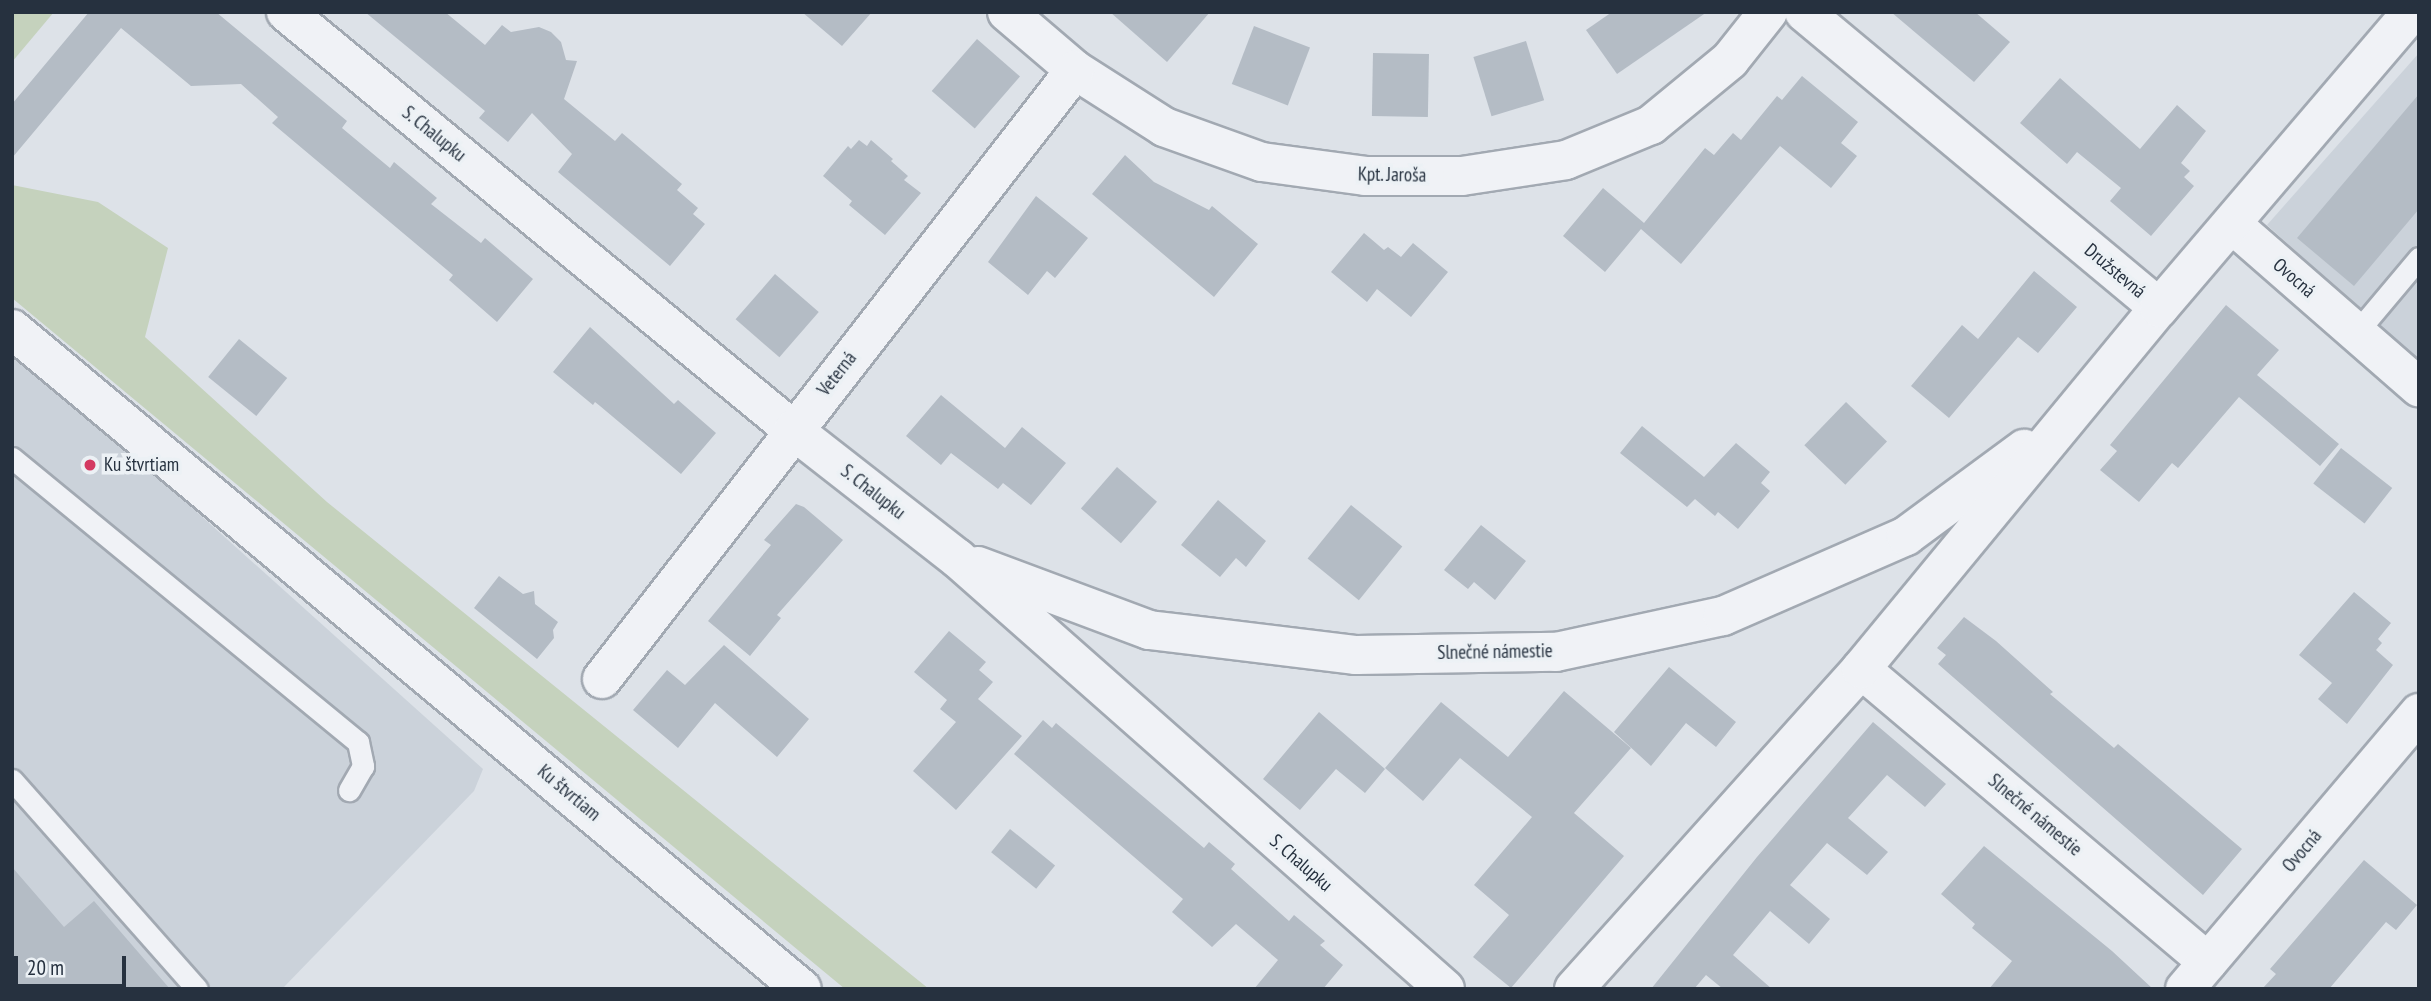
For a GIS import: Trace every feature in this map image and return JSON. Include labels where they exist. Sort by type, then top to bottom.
[{"type":"street","name":"S. Chalupku","points":[[286,12],[793,430],[957,558],[1445,989]]},
{"type":"street","name":"Kpt. Jaroša","points":[[1007,12],[1075,70],[1164,127],[1262,162],[1365,177],[1462,177],[1566,160],[1651,125],[1730,60],[1768,12]]},
{"type":"street","name":"Družstevná","points":[[1804,12],[2159,308],[2233,225],[2412,12]]},
{"type":"street","name":"Veterná","points":[[602,679],[1075,70]]},
{"type":"street","name":"Ovocná","points":[[2233,225],[2419,387]]},
{"type":"street","name":"Slnečné námestie","points":[[1574,989],[1861,669],[2159,308]]},
{"type":"street","name":"Ku štvrtiam","points":[[12,329],[802,989]]},
{"type":"street","name":"Slnečné námestie","points":[[957,558],[1149,630],[1356,655],[1556,652],[1723,616],[1906,536],[2070,414]]},
{"type":"street","name":"Slnečné námestie","points":[[1861,669],[2197,975]]},
{"type":"street","name":"Ovocná","points":[[2197,975],[2419,713]]},
{"type":"lane","points":[[2356,333],[2419,258]]},
{"type":"lane","points":[[12,458],[358,742],[363,766],[349,790]]},
{"type":"lane","points":[[12,780],[197,989]]},
{"type":"shaded area","points":[[2419,53],[2419,362],[2267,225]]},
{"type":"shaded area","points":[[12,346],[483,769],[474,791],[282,989],[12,989]]},
{"type":"green space","points":[[12,12],[54,12],[12,62]]},
{"type":"green space","points":[[12,185],[98,202],[168,248],[145,337],[327,502],[929,989],[845,989],[12,298]]},
{"type":"building","points":[[89,12],[216,12],[347,121],[342,128],[390,168],[394,162],[437,198],[431,204],[481,243],[485,238],[533,279],[497,322],[449,280],[453,275],[272,123],[278,117],[241,84],[191,86],[121,28],[12,158],[12,104]]},
{"type":"building","points":[[365,12],[445,12],[485,45],[502,25],[511,32],[539,27],[551,32],[561,42],[566,60],[577,61],[564,99],[615,141],[622,133],[682,184],[677,190],[698,208],[693,214],[705,224],[670,266],[558,172],[572,154],[532,113],[508,142],[479,118],[485,111]]},
{"type":"building","points":[[802,12],[872,12],[842,46]]},
{"type":"building","points":[[1110,12],[1210,12],[1167,62]]},
{"type":"building","points":[[1612,12],[1707,12],[1617,74],[1586,30]]},
{"type":"building","points":[[1891,12],[1975,12],[2010,42],[1974,82]]},
{"type":"building","points":[[1254,26],[1310,48],[1288,105],[1232,84]]},
{"type":"building","points":[[977,39],[1020,76],[975,128],[932,91]]},
{"type":"building","points":[[1526,41],[1544,100],[1492,116],[1473,57]]},
{"type":"building","points":[[1373,53],[1429,54],[1428,117],[1372,116]]},
{"type":"building","points":[[1802,76],[1858,122],[1841,143],[1857,156],[1831,188],[1780,146],[1681,264],[1641,229],[1605,272],[1563,236],[1603,188],[1644,223],[1705,148],[1714,155],[1733,133],[1741,140],[1777,96],[1782,100]]},
{"type":"building","points":[[2060,78],[2140,149],[2177,105],[2206,131],[2181,163],[2190,171],[2184,177],[2194,186],[2151,236],[2110,201],[2121,188],[2077,152],[2067,164],[2020,123]]},
{"type":"building","points":[[2419,94],[2419,209],[2354,286],[2297,238]]},
{"type":"building","points":[[859,140],[867,146],[871,140],[908,176],[904,180],[921,193],[885,235],[849,205],[852,201],[823,176],[848,146],[851,149]]},
{"type":"building","points":[[1125,155],[1154,182],[1209,210],[1212,206],[1258,244],[1214,297],[1092,194]]},
{"type":"building","points":[[1036,196],[1088,238],[1055,278],[1047,271],[1028,295],[988,262]]},
{"type":"building","points":[[1364,233],[1384,250],[1388,247],[1401,257],[1413,243],[1448,272],[1411,317],[1377,289],[1367,302],[1331,272]]},
{"type":"building","points":[[2034,271],[2077,307],[2038,353],[2018,337],[1949,418],[1911,386],[1962,325],[1978,339]]},
{"type":"building","points":[[775,274],[819,312],[779,357],[736,319]]},
{"type":"building","points":[[2226,305],[2279,350],[2257,375],[2339,444],[2320,466],[2239,397],[2178,468],[2172,463],[2139,502],[2100,470],[2117,451],[2110,445]]},
{"type":"building","points":[[590,327],[674,404],[678,400],[716,433],[681,474],[595,402],[593,405],[553,372]]},
{"type":"building","points":[[239,339],[287,378],[256,416],[208,377]]},
{"type":"building","points":[[941,395],[1005,448],[1022,427],[1066,463],[1031,505],[1003,483],[998,489],[951,453],[941,465],[906,436]]},
{"type":"building","points":[[1846,402],[1887,442],[1845,485],[1804,445]]},
{"type":"building","points":[[1642,426],[1704,477],[1736,443],[1770,472],[1761,483],[1770,491],[1738,529],[1718,512],[1715,516],[1695,499],[1687,507],[1620,453]]},
{"type":"building","points":[[2341,448],[2392,488],[2365,523],[2313,483]]},
{"type":"building","points":[[1117,467],[1157,502],[1121,543],[1081,509]]},
{"type":"building","points":[[1218,500],[1266,541],[1246,567],[1236,558],[1220,577],[1181,545]]},
{"type":"building","points":[[796,504],[804,507],[843,540],[777,615],[781,618],[750,656],[708,621],[771,545],[764,540]]},
{"type":"building","points":[[1351,505],[1402,547],[1359,600],[1308,559]]},
{"type":"building","points":[[1481,525],[1526,561],[1495,600],[1474,582],[1468,589],[1444,570]]},
{"type":"building","points":[[499,576],[523,594],[534,591],[535,604],[558,622],[553,630],[554,638],[537,659],[474,608]]},
{"type":"building","points":[[2354,592],[2391,623],[2378,639],[2382,643],[2376,650],[2393,665],[2347,724],[2318,699],[2332,683],[2299,655]]},
{"type":"building","points":[[1964,617],[1996,641],[2053,692],[2050,694],[2114,748],[2118,744],[2242,849],[2203,895],[1938,664],[1946,655],[1937,648]]},
{"type":"building","points":[[949,631],[986,662],[979,670],[993,682],[978,699],[1022,736],[956,810],[913,771],[956,722],[940,709],[947,700],[914,672]]},
{"type":"building","points":[[724,645],[809,719],[777,757],[715,703],[678,748],[633,710],[667,670],[685,685]]},
{"type":"building","points":[[1669,667],[1736,722],[1716,747],[1686,723],[1651,766],[1614,732]]},
{"type":"building","points":[[1564,691],[1631,748],[1574,813],[1624,856],[1511,988],[1473,957],[1509,915],[1474,885],[1532,817],[1460,758],[1423,801],[1385,768],[1441,702],[1508,757]]},
{"type":"building","points":[[1319,712],[1385,769],[1365,793],[1336,769],[1300,810],[1263,779]]},
{"type":"building","points":[[1043,720],[1052,728],[1056,723],[1204,848],[1209,842],[1235,864],[1231,869],[1289,921],[1294,915],[1325,941],[1320,945],[1343,965],[1323,989],[1254,989],[1278,960],[1236,924],[1212,947],[1172,912],[1183,899],[1014,754]]},
{"type":"building","points":[[1873,722],[1946,784],[1925,807],[1887,775],[1848,818],[1888,852],[1867,875],[1827,843],[1790,885],[1830,919],[1809,944],[1770,911],[1733,955],[1772,989],[1723,989],[1706,975],[1694,989],[1651,989],[1757,857]]},
{"type":"building","points":[[1010,829],[1055,866],[1036,889],[991,852]]},
{"type":"building","points":[[1984,846],[2112,951],[2153,989],[1989,989],[2012,961],[1972,928],[1975,924],[1941,894]]},
{"type":"building","points":[[2364,860],[2417,905],[2396,930],[2386,922],[2329,989],[2262,989],[2276,974],[2270,969]]},
{"type":"building","points":[[12,867],[64,927],[94,901],[170,989],[12,989]]},
{"type":"place","name":"Ku štvrtiam","points":[[90,465]]}]
